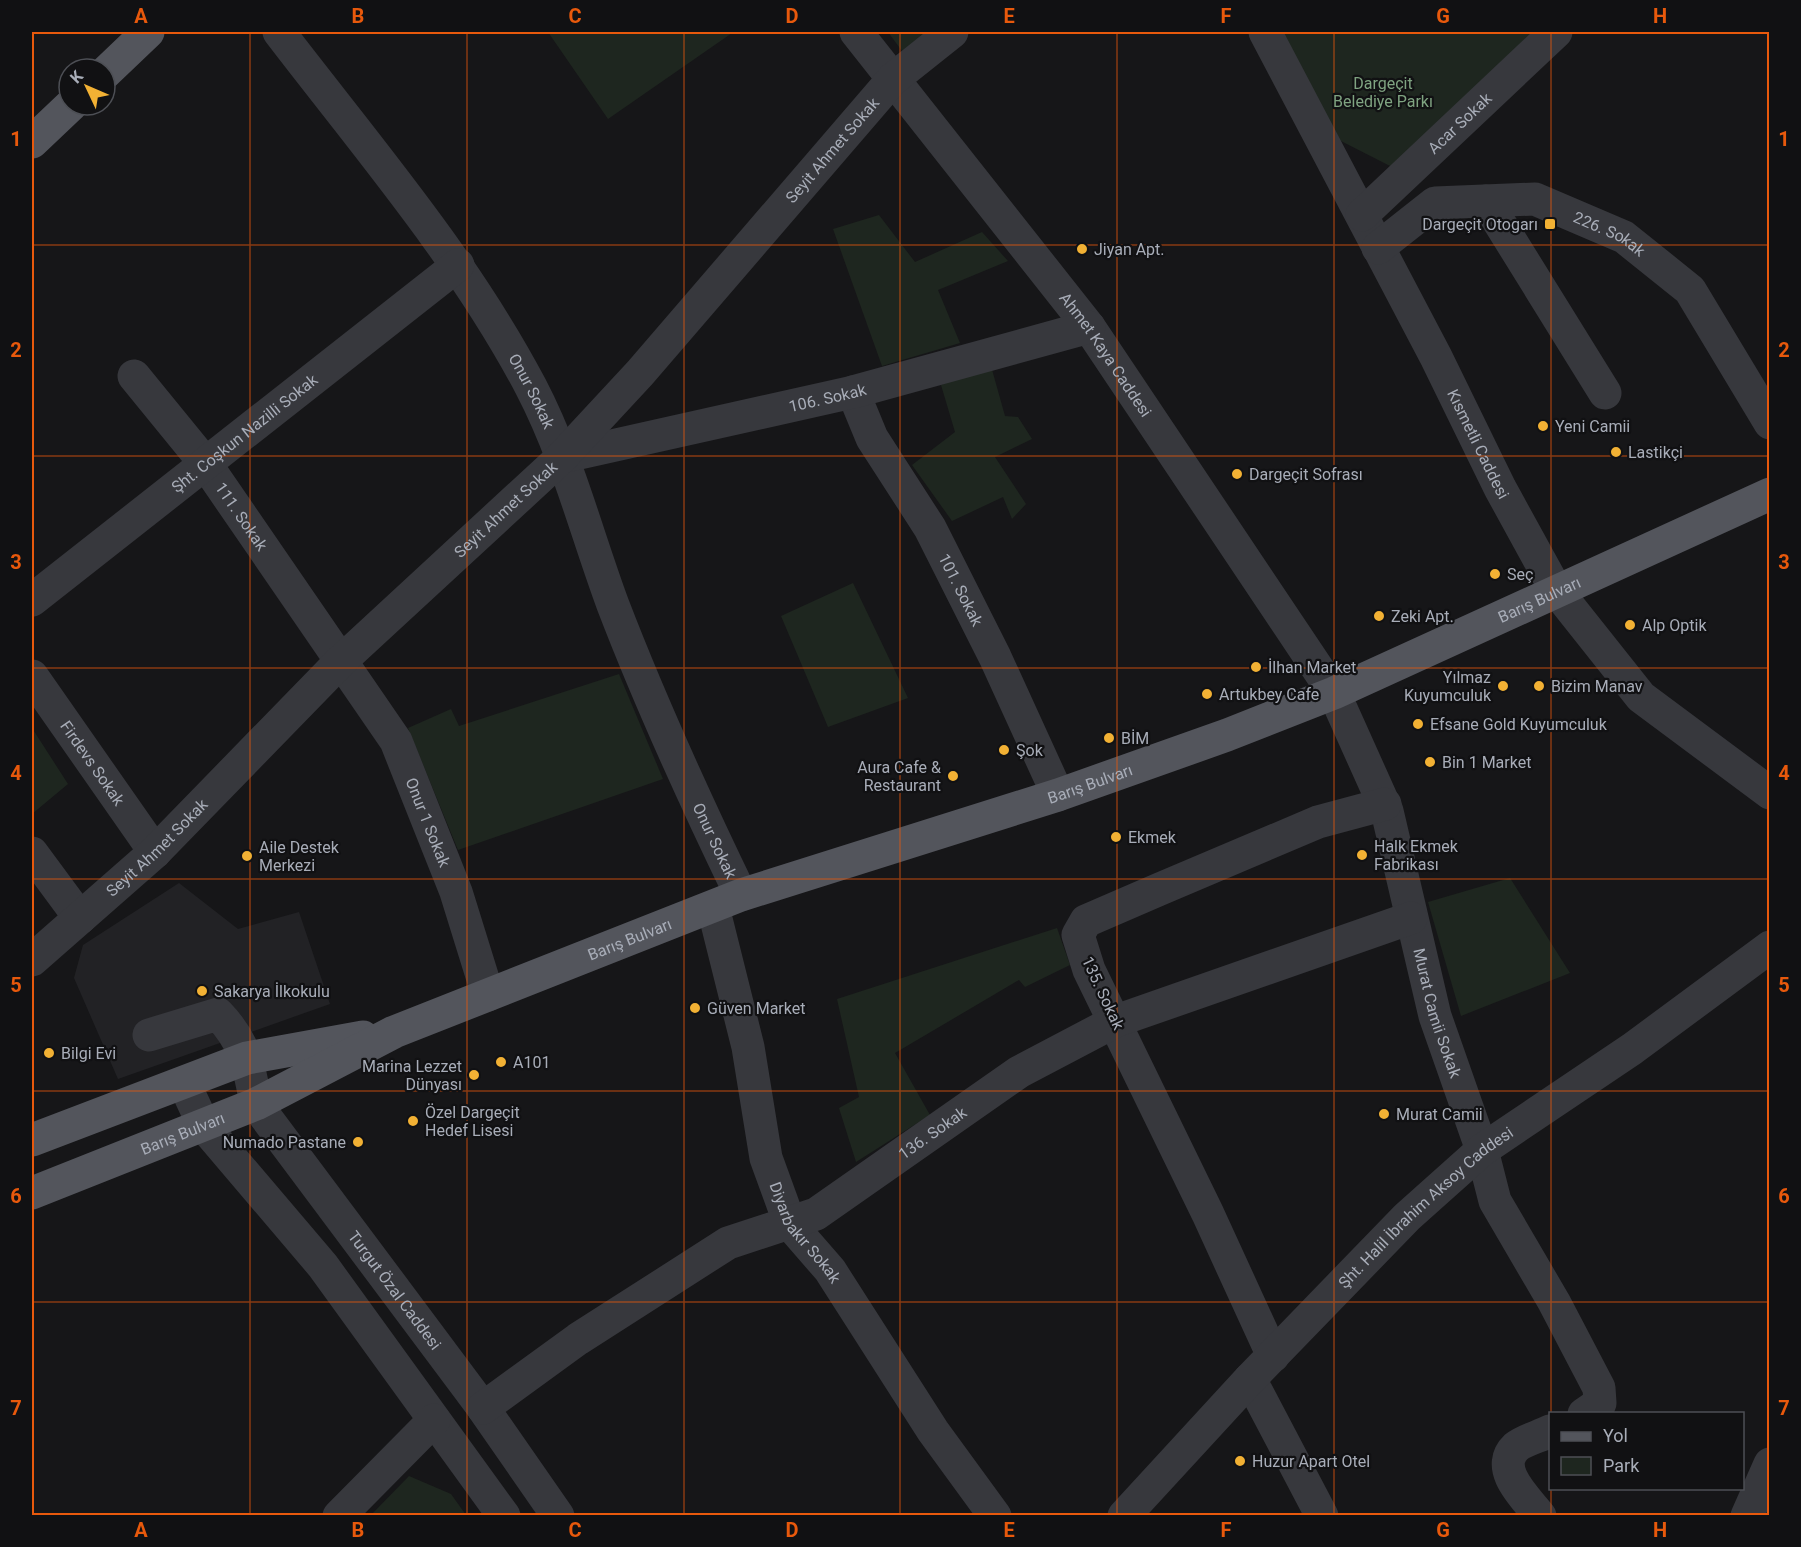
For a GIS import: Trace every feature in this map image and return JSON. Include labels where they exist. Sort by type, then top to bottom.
[{"type":"main road","points":[[117,62],[148,32]]},
{"type":"main road","points":[[32,142],[58,117]]},
{"type":"main road","name":"Barış Bulvarı","points":[[32,1193],[256,1104],[394,1032],[727,901],[1058,795],[1227,735],[1334,693],[1770,494]]},
{"type":"main road","name":"Barış Bulvarı","points":[[32,1140],[247,1058],[394,1032]]},
{"type":"street","name":"Onur Sokak","points":[[279,32],[458,265],[531,387],[562,457],[613,604],[665,733],[727,901]]},
{"type":"street","name":"Ahmet Kaya Caddesi","points":[[856,32],[1089,327],[1334,693]]},
{"type":"street","name":"Seyit Ahmet Sokak","points":[[32,960],[155,852],[340,662],[562,457],[640,373],[893,79],[952,32]]},
{"type":"street","name":"Kısmetli Caddesi","points":[[1264,32],[1362,215],[1436,357],[1500,488],[1556,591],[1641,697],[1770,793]]},
{"type":"street","name":"Acar Sokak","points":[[1362,215],[1557,32]]},
{"type":"street","name":"226. Sokak","points":[[1378,248],[1436,203],[1535,199],[1623,237],[1690,290],[1770,423]]},
{"type":"street","points":[[1486,201],[1605,393]]},
{"type":"street","name":"Şht. Coşkun Nazilli Sokak","points":[[32,600],[458,265]]},
{"type":"street","name":"106. Sokak","points":[[562,457],[853,392],[1089,327]]},
{"type":"street","name":"111. Sokak","points":[[134,376],[205,464],[340,662]]},
{"type":"street","name":"101. Sokak","points":[[853,392],[872,438],[930,528],[995,657],[1058,795]]},
{"type":"street","name":"Onur 1 Sokak","points":[[340,662],[396,741],[456,892],[488,995]]},
{"type":"street","name":"Firdevs Sokak","points":[[32,676],[155,852]]},
{"type":"street","name":"Murat Camii Sokak","points":[[1334,693],[1384,804],[1435,1016],[1482,1150],[1496,1201],[1554,1302],[1599,1388],[1600,1403],[1586,1412]]},
{"type":"street","name":"135. Sokak","points":[[1273,1356],[1116,1021],[1089,970],[1078,935],[1086,921],[1318,822],[1384,804]]},
{"type":"street","points":[[32,853],[80,918]]},
{"type":"street","name":"Diyarbakır Sokak","points":[[727,901],[766,1158],[790,1224],[830,1270],[933,1431],[995,1515]]},
{"type":"street","name":"136. Sokak","points":[[483,1408],[578,1339],[728,1243],[816,1214],[1019,1072],[1116,1021],[1411,918]]},
{"type":"street","name":"Şht. Halil İbrahim Aksoy Caddesi","points":[[1124,1515],[1250,1379],[1407,1217],[1482,1150],[1632,1049],[1770,947]]},
{"type":"street","name":"Turgut Özal Caddesi","points":[[149,1035],[218,1014],[235,1031],[247,1058],[256,1104],[483,1408],[558,1515]]},
{"type":"street","points":[[184,1083],[204,1126],[323,1266],[504,1515]]},
{"type":"street","points":[[1250,1379],[1322,1515]]},
{"type":"street","points":[[339,1515],[435,1420]]},
{"type":"street","points":[[1540,1515],[1514,1482],[1508,1469],[1509,1460],[1516,1447],[1549,1432]]},
{"type":"street","points":[[1748,1515],[1770,1464]]},
{"type":"shaded area","name":"Sakarya İlkokulu","points":[[179,883],[238,929],[299,912],[330,1004],[118,1079],[74,978],[83,945]]},
{"type":"green space","points":[[548,32],[730,32],[732,33],[608,119]]},
{"type":"green space","points":[[888,32],[927,32],[902,51]]},
{"type":"green space","name":"Dargeçit Belediye Parkı","points":[[1283,32],[1536,32],[1392,167],[1339,140]]},
{"type":"green space","points":[[879,215],[915,262],[982,232],[1008,261],[938,290],[960,343],[882,366],[833,229]]},
{"type":"green space","points":[[991,366],[1005,416],[1018,417],[1032,439],[995,457],[1026,504],[1012,519],[1003,497],[952,521],[912,465],[955,432],[941,385]]},
{"type":"green space","points":[[853,583],[908,698],[828,727],[781,616]]},
{"type":"green space","points":[[619,674],[663,779],[458,850],[408,728],[451,709],[459,726]]},
{"type":"green space","points":[[32,728],[68,784],[32,814]]},
{"type":"green space","points":[[1510,878],[1570,973],[1461,1016],[1428,902]]},
{"type":"green space","points":[[1057,928],[1070,965],[1025,987],[1019,980],[895,1053],[930,1115],[856,1162],[839,1108],[859,1097],[837,999]]},
{"type":"green space","points":[[409,1476],[451,1494],[466,1515],[371,1515]]},
{"type":"place","name":"Dargeçit Otogarı","points":[[1550,224]]},
{"type":"place","name":"Jiyan Apt.","points":[[1082,249]]},
{"type":"place","name":"Yeni Camii","points":[[1543,426]]},
{"type":"place","name":"Lastikçi","points":[[1616,452]]},
{"type":"place","name":"Dargeçit Sofrası","points":[[1237,474]]},
{"type":"place","name":"Seç","points":[[1495,574]]},
{"type":"place","name":"Zeki Apt.","points":[[1379,616]]},
{"type":"place","name":"Alp Optik","points":[[1630,625]]},
{"type":"place","name":"İlhan Market","points":[[1256,667]]},
{"type":"place","name":"Yılmaz Kuyumculuk","points":[[1503,686]]},
{"type":"place","name":"Bizim Manav","points":[[1539,686]]},
{"type":"place","name":"Artukbey Cafe","points":[[1207,694]]},
{"type":"place","name":"Efsane Gold Kuyumculuk","points":[[1418,724]]},
{"type":"place","name":"BİM","points":[[1109,738]]},
{"type":"place","name":"Şok","points":[[1004,750]]},
{"type":"place","name":"Bin 1 Market","points":[[1430,762]]},
{"type":"place","name":"Aura Cafe & Restaurant","points":[[953,776]]},
{"type":"place","name":"Ekmek","points":[[1116,837]]},
{"type":"place","name":"Halk Ekmek Fabrikası","points":[[1362,855]]},
{"type":"place","name":"Aile Destek Merkezi","points":[[247,856]]},
{"type":"place","name":"Sakarya İlkokulu","points":[[202,991]]},
{"type":"place","name":"Güven Market","points":[[695,1008]]},
{"type":"place","name":"Bilgi Evi","points":[[49,1053]]},
{"type":"place","name":"A101","points":[[501,1062]]},
{"type":"place","name":"Marina Lezzet Dünyası","points":[[474,1075]]},
{"type":"place","name":"Murat Camii","points":[[1384,1114]]},
{"type":"place","name":"Özel Dargeçit Hedef Lisesi","points":[[413,1121]]},
{"type":"place","name":"Numado Pastane","points":[[358,1142]]},
{"type":"place","name":"Huzur Apart Otel","points":[[1240,1461]]}]
